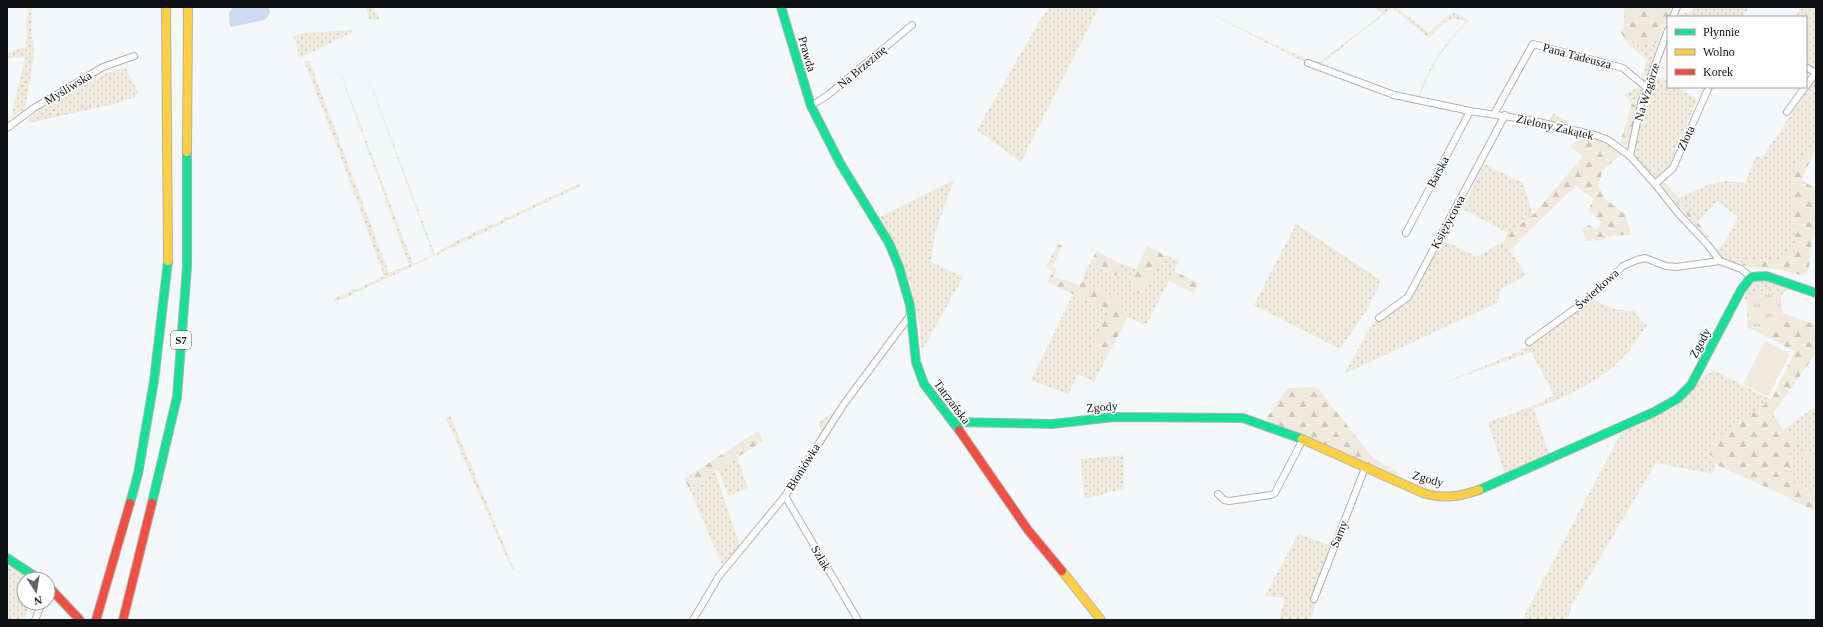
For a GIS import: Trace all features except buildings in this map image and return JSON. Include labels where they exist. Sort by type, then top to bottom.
[{"type":"main road","name":"S7","points":[[96,620],[138,474],[154,380],[168,262],[166,7]]},
{"type":"main road","name":"S7","points":[[123,620],[177,397],[187,267],[188,7]]},
{"type":"main road","name":"Prawda","points":[[781,7],[811,106]]},
{"type":"main road","name":"Tatrzańska","points":[[811,106],[840,163],[888,243],[899,266],[912,314],[916,362],[919,374],[930,394],[953,422],[1028,530],[1101,620]]},
{"type":"main road","points":[[1751,277],[1757,275],[1766,276],[1816,293]]},
{"type":"main road","name":"Zgody","points":[[953,422],[1052,424],[1114,417],[1243,418],[1303,439],[1423,493],[1438,497],[1459,497],[1510,478],[1654,412],[1677,399],[1691,384],[1741,290],[1751,277]]},
{"type":"main road","points":[[7,558],[27,571]]},
{"type":"main road","points":[[56,596],[80,620]]},
{"type":"street","name":"Na Brzezinę","points":[[811,106],[828,95],[912,26]]},
{"type":"street","name":"Na Wzgórze","points":[[1630,156],[1641,103],[1667,33]]},
{"type":"street","name":"Pana Tadeusza","points":[[1494,114],[1533,44],[1623,68],[1646,88]]},
{"type":"street","name":"Myśliwska","points":[[7,128],[34,108],[103,67],[134,56]]},
{"type":"street","name":"Zielony Zakątek","points":[[1308,62],[1394,95],[1595,135],[1618,146],[1630,156],[1655,184],[1720,261]]},
{"type":"street","points":[[1807,68],[1816,73],[1807,86]]},
{"type":"street","name":"Złota","points":[[1655,184],[1672,168],[1708,88]]},
{"type":"street","points":[[1787,112],[1805,88]]},
{"type":"street","name":"Barska","points":[[1406,232],[1470,111]]},
{"type":"street","name":"Księżycowa","points":[[1379,318],[1408,297],[1505,116]]},
{"type":"street","name":"Świerkowa","points":[[1529,342],[1590,298],[1623,266],[1637,260],[1645,258],[1666,266],[1676,267],[1720,261]]},
{"type":"street","points":[[1720,261],[1740,269],[1751,277]]},
{"type":"street","name":"Błoniówka","points":[[693,620],[719,576],[784,496],[844,404],[912,314]]},
{"type":"street","points":[[1218,494],[1224,500],[1229,501],[1271,495],[1275,493],[1303,439]]},
{"type":"street","name":"Sarny","points":[[1314,599],[1365,468]]},
{"type":"street","name":"Szlak","points":[[784,496],[858,620]]},
{"type":"green space","points":[[28,7],[32,7],[31,31],[34,56],[25,110],[19,112],[7,122],[7,117],[12,114],[25,57],[7,58],[7,53],[26,47]]},
{"type":"green space","points":[[366,7],[373,7],[380,20],[369,19]]},
{"type":"green space","points":[[1050,7],[1099,7],[1021,162],[977,130],[1037,25]]},
{"type":"green space","points":[[1375,7],[1400,7],[1401,11],[1429,33],[1444,18],[1453,13],[1458,14],[1469,21],[1452,39],[1438,59],[1422,91],[1418,103],[1416,102],[1430,69],[1449,40],[1466,22],[1460,19],[1450,20],[1441,25],[1429,38],[1392,8],[1316,68],[1207,12],[1316,64],[1383,14]]},
{"type":"green space","points":[[1624,7],[1672,7],[1668,16],[1667,16],[1667,20],[1658,43],[1627,43],[1620,31],[1624,27]]},
{"type":"green space","points":[[1695,7],[1749,7],[1744,16],[1678,16],[1679,13],[1689,13]]},
{"type":"green space","points":[[1802,7],[1816,7],[1816,68],[1807,63],[1807,16],[1796,16]]},
{"type":"green space","points":[[352,30],[353,32],[300,58],[294,36],[305,33]]},
{"type":"green space","points":[[354,40],[435,254],[455,242],[580,183],[581,186],[335,302],[334,299],[384,276],[304,61],[309,60],[389,273],[409,265],[332,50],[413,264],[433,255]]},
{"type":"green space","points":[[1627,43],[1658,43],[1637,109],[1624,95],[1639,87],[1647,60]]},
{"type":"green space","points":[[126,68],[138,92],[135,97],[114,104],[29,123],[27,121],[33,115],[104,74]]},
{"type":"green space","points":[[1654,74],[1667,81],[1667,88],[1678,88],[1697,99],[1670,165],[1655,181],[1636,156],[1636,139]]},
{"type":"green space","points":[[1816,78],[1816,141],[1795,167],[1791,188],[1796,237],[1794,251],[1779,259],[1747,260],[1742,265],[1722,260],[1717,250],[1726,240],[1738,217],[1717,201],[1698,222],[1679,198],[1708,185],[1725,181],[1745,183],[1756,156],[1762,158]]},
{"type":"green space","points":[[1632,103],[1637,109],[1629,149],[1620,143]]},
{"type":"green space","points":[[1553,113],[1574,127],[1549,121]]},
{"type":"green space","points":[[1582,137],[1597,140],[1623,153],[1603,170],[1598,186],[1606,200],[1625,214],[1631,235],[1614,235],[1602,240],[1586,241],[1582,229],[1589,225],[1596,229],[1602,223],[1588,210],[1594,199],[1576,186],[1510,251],[1504,241],[1508,233],[1533,215],[1583,156],[1570,146]]},
{"type":"green space","points":[[1816,141],[1813,157],[1802,180],[1816,189],[1816,236],[1812,240],[1809,269],[1806,274],[1801,275],[1776,269],[1757,269],[1742,265],[1747,260],[1779,259],[1794,251],[1795,241],[1791,198],[1792,177],[1799,161]]},
{"type":"green space","points":[[1484,164],[1523,183],[1533,215],[1508,233],[1463,209]]},
{"type":"green space","points":[[954,180],[935,233],[931,262],[963,277],[922,351],[918,315],[909,280],[891,237],[880,217]]},
{"type":"green space","points":[[1663,180],[1709,237],[1708,239],[1660,184]]},
{"type":"green space","points":[[1296,224],[1382,281],[1366,311],[1340,349],[1254,305]]},
{"type":"green space","points":[[1443,240],[1477,257],[1504,241],[1526,275],[1501,289],[1497,303],[1344,374],[1372,324],[1411,297]]},
{"type":"green space","points":[[1058,244],[1062,246],[1053,266],[1057,269],[1054,277],[1080,285],[1082,281],[1122,301],[1119,313],[1128,316],[1107,357],[1091,349],[1109,311],[1047,282],[1053,272],[1046,267]]},
{"type":"green space","points":[[1147,246],[1164,255],[1141,295],[1128,288]]},
{"type":"green space","points":[[1097,251],[1121,264],[1116,276],[1089,263]]},
{"type":"green space","points":[[1164,255],[1179,261],[1146,325],[1118,313],[1122,301],[1082,281],[1089,263],[1115,276],[1121,264],[1137,269],[1129,288],[1141,295]]},
{"type":"green space","points":[[1174,271],[1198,283],[1194,293],[1169,281]]},
{"type":"green space","points":[[1757,279],[1789,287],[1781,296],[1756,290],[1746,304],[1744,293]]},
{"type":"green space","points":[[1756,290],[1781,296],[1782,313],[1763,334],[1748,328],[1746,304]]},
{"type":"green space","points":[[1073,294],[1109,311],[1091,349],[1107,357],[1094,382],[1078,374],[1068,394],[1031,380]]},
{"type":"green space","points":[[1592,298],[1601,304],[1612,308],[1624,311],[1635,311],[1641,322],[1648,324],[1628,352],[1608,371],[1572,393],[1534,409],[1549,453],[1505,474],[1488,422],[1533,406],[1554,395],[1531,352],[1441,384],[1518,352]]},
{"type":"green space","points":[[1782,313],[1816,325],[1816,350],[1814,356],[1773,414],[1783,430],[1798,442],[1789,452],[1794,483],[1816,493],[1816,512],[1712,462],[1710,447],[1717,438],[1771,400],[1795,352],[1763,334]]},
{"type":"green space","points":[[1765,341],[1790,354],[1768,397],[1743,384]]},
{"type":"green space","points":[[1713,370],[1771,400],[1717,438],[1710,447],[1715,469],[1712,474],[1656,463],[1571,607],[1568,620],[1522,620],[1621,433],[1673,406],[1681,400],[1696,382]]},
{"type":"green space","points":[[1288,388],[1318,388],[1372,457],[1398,472],[1396,477],[1265,420]]},
{"type":"green space","points":[[1816,406],[1816,457],[1806,447],[1800,453],[1816,469],[1816,493],[1794,483],[1789,452],[1783,430]]},
{"type":"green space","points":[[836,412],[821,431],[818,422]]},
{"type":"green space","points":[[450,415],[514,569],[512,570],[446,418]]},
{"type":"green space","points":[[758,431],[763,441],[689,488],[684,479]]},
{"type":"green space","points":[[1806,447],[1816,457],[1816,469],[1800,453]]},
{"type":"green space","points":[[1123,455],[1123,489],[1084,499],[1081,459]]},
{"type":"green space","points":[[737,457],[748,488],[728,496],[718,469]]},
{"type":"green space","points":[[715,472],[740,545],[722,565],[689,488]]},
{"type":"green space","points":[[1298,534],[1331,546],[1313,594],[1318,596],[1311,620],[1279,620],[1285,598],[1265,596]]},
{"type":"green space","points":[[7,563],[20,571],[16,571],[16,611],[28,611],[25,620],[7,620]]},
{"type":"water","points":[[233,7],[269,7],[270,13],[265,20],[230,27],[229,13]]},
{"type":"traffic: fast","points":[[781,7],[811,106],[840,163],[889,243],[899,267],[910,305],[916,362],[924,384],[959,430]]},
{"type":"traffic: fast","points":[[152,503],[177,397],[187,267],[187,152]]},
{"type":"traffic: fast","points":[[130,503],[138,474],[154,381],[168,261]]},
{"type":"traffic: fast","points":[[1479,490],[1654,412],[1677,399],[1691,385],[1741,290],[1751,277],[1766,276],[1816,293]]},
{"type":"traffic: fast","points":[[953,422],[1052,424],[1114,417],[1243,418],[1302,439]]},
{"type":"traffic: fast","points":[[7,558],[27,571]]},
{"type":"traffic: slow","points":[[166,7],[168,261]]},
{"type":"traffic: slow","points":[[187,152],[188,7]]},
{"type":"traffic: slow","points":[[1302,439],[1423,493],[1445,497],[1479,490]]},
{"type":"traffic: slow","points":[[1062,571],[1101,620]]},
{"type":"traffic: jam","points":[[959,430],[1028,530],[1062,571]]},
{"type":"traffic: jam","points":[[96,620],[130,503]]},
{"type":"traffic: jam","points":[[123,620],[152,503]]},
{"type":"traffic: jam","points":[[56,594],[80,620]]}]
